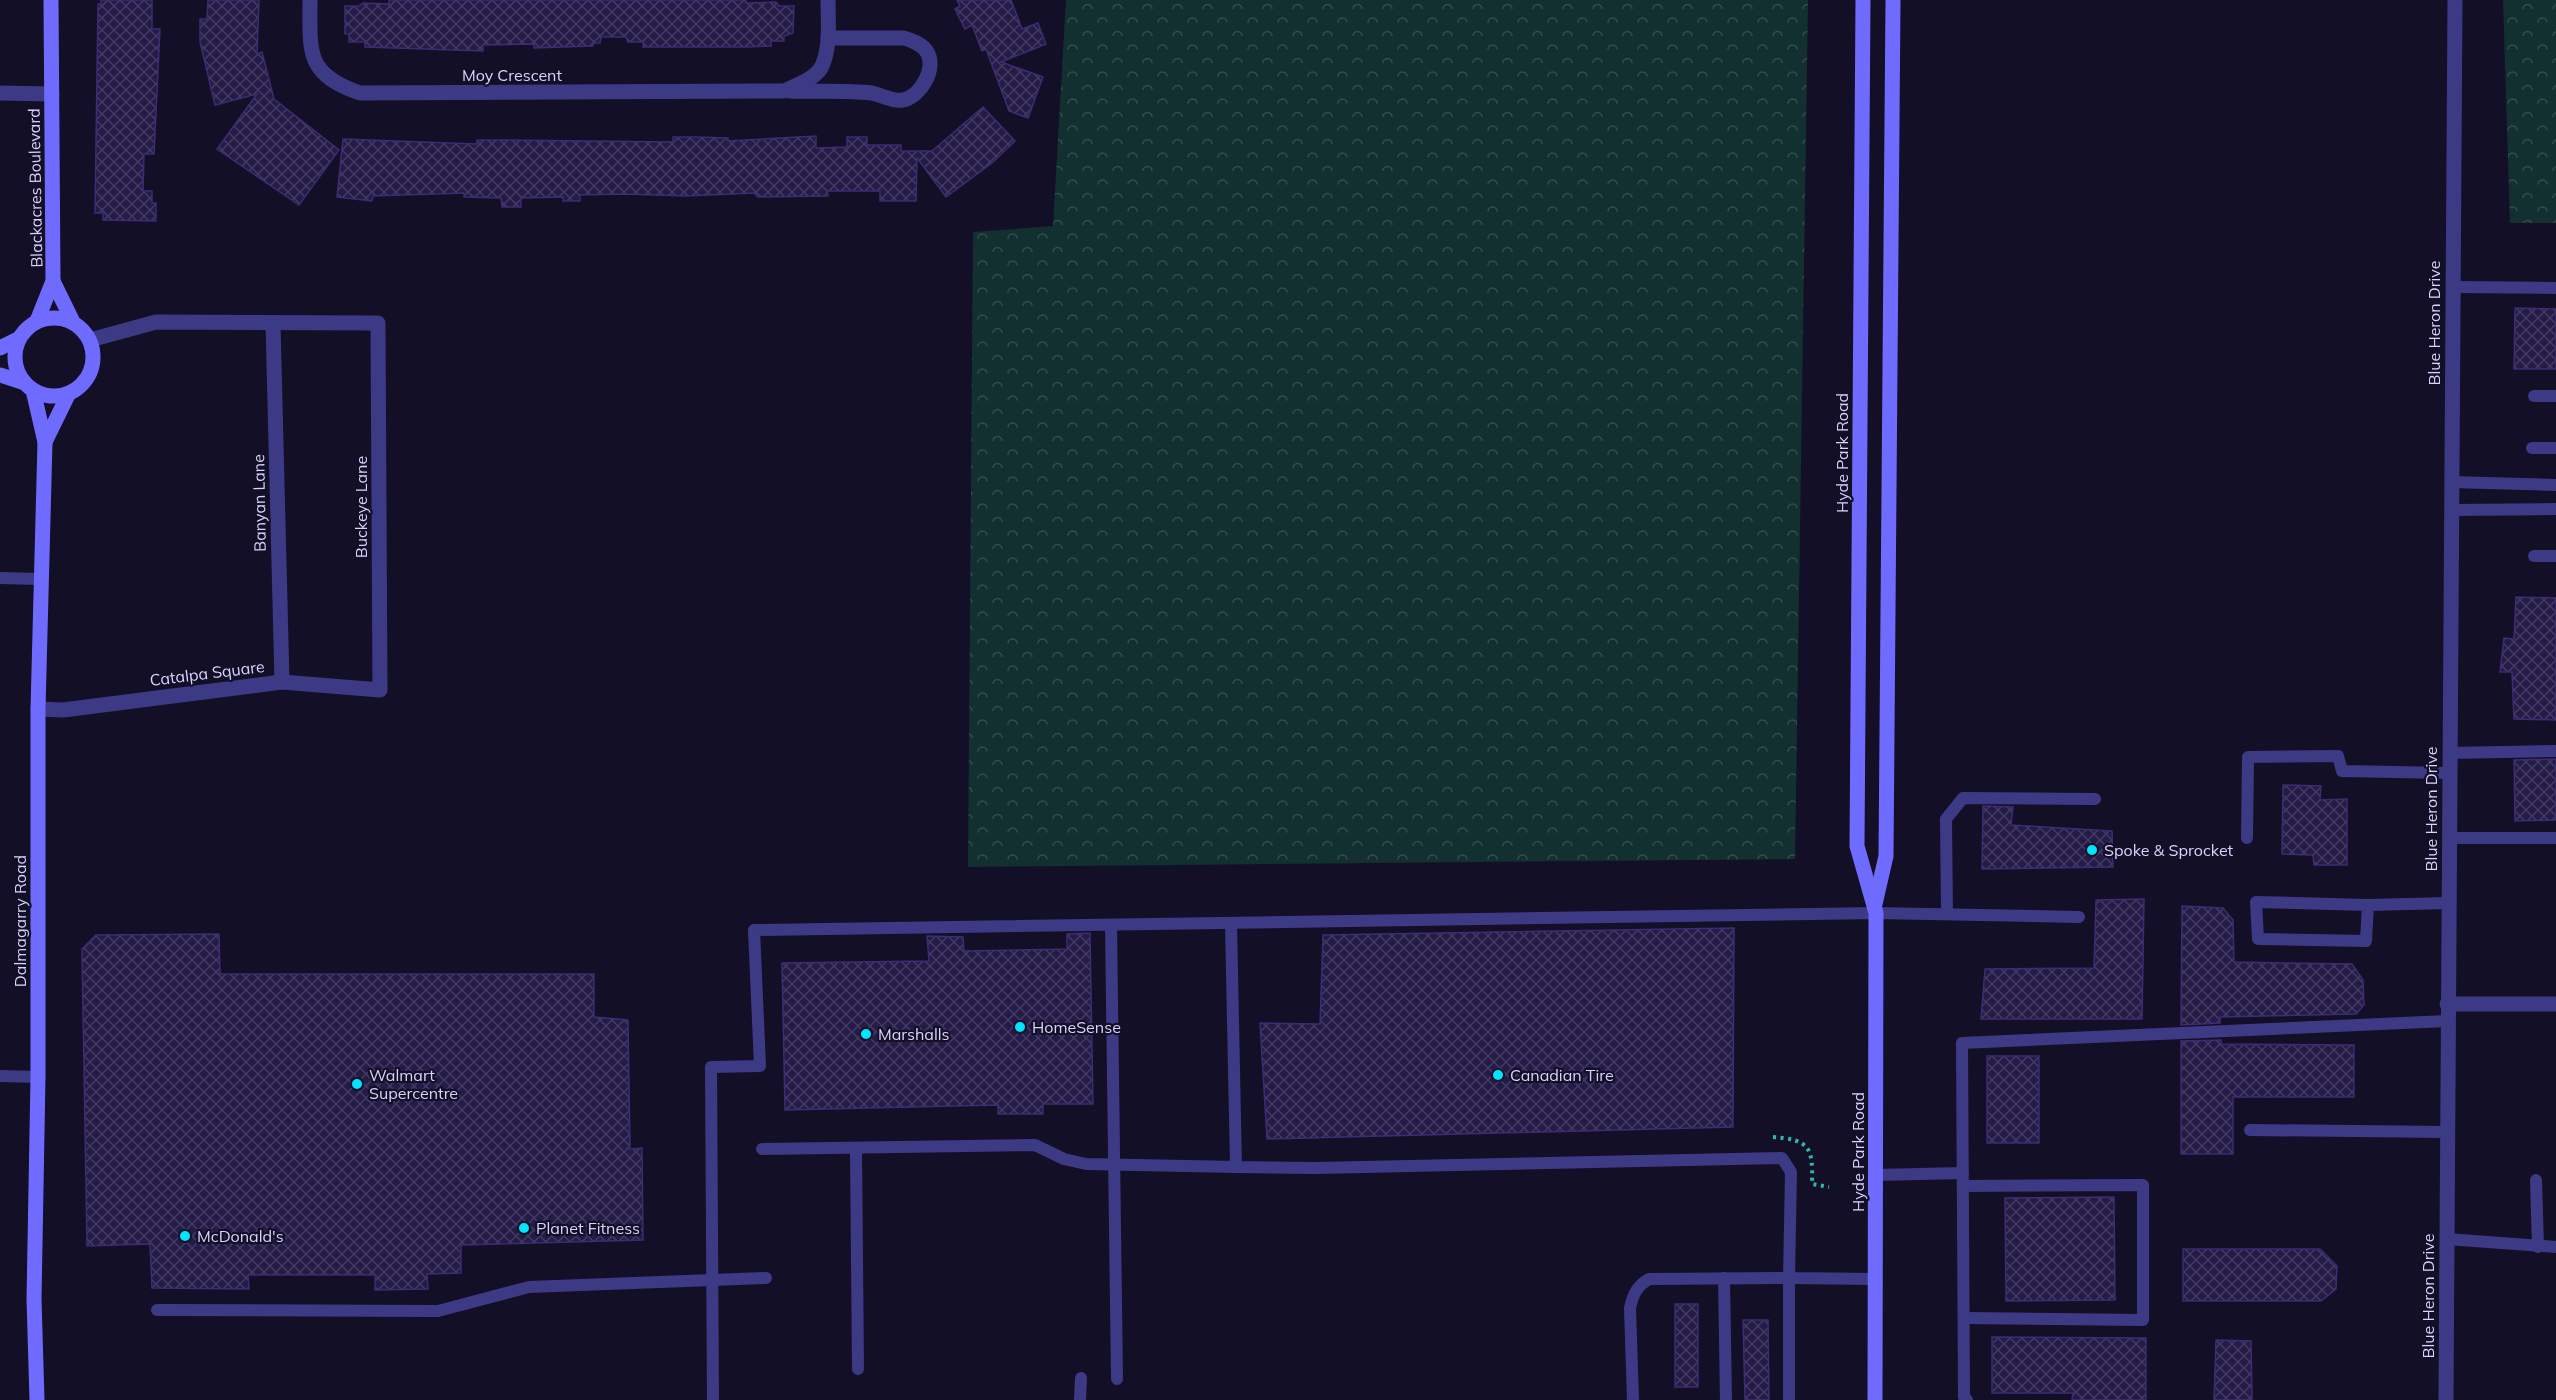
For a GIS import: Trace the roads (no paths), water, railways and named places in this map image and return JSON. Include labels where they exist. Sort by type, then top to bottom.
[{"type":"main road","points":[[51,0],[52,93]]},
{"type":"main road","name":"Hyde Park Road","points":[[1863,0],[1857,846],[1876,908]]},
{"type":"main road","name":"Hyde Park Road","points":[[1875,1400],[1876,908],[1886,856],[1893,0]]},
{"type":"main road","name":"Blackacres Boulevard","points":[[52,93],[53,281]]},
{"type":"main road","points":[[0,348],[18,339],[37,321],[53,281]]},
{"type":"main road","points":[[0,375],[51,395],[69,393],[84,381],[92,365],[90,340],[73,322],[53,281]]},
{"type":"main road","points":[[37,321],[49,318],[73,322]]},
{"type":"main road","points":[[18,339],[15,362],[29,387]]},
{"type":"main road","name":"Dalmagarry Road","points":[[29,387],[45,442],[38,709],[38,1077],[34,1299],[37,1400]]},
{"type":"main road","name":"Dalmagarry Road","points":[[45,442],[69,393]]},
{"type":"street","name":"Moy Crescent","points":[[310,0],[310,35],[319,70],[337,85],[360,93],[784,91],[872,93],[902,100],[914,94],[927,78],[930,61],[928,53],[915,42],[904,38],[828,38]]},
{"type":"street","name":"Moy Crescent","points":[[784,91],[809,79],[821,68],[828,38],[828,0]]},
{"type":"street","name":"Blue Heron Drive","points":[[2446,1400],[2455,0]]},
{"type":"street","points":[[0,93],[52,93]]},
{"type":"street","points":[[90,340],[156,322],[273,324]]},
{"type":"street","name":"Buckeye Lane","points":[[273,324],[378,323],[380,690]]},
{"type":"street","name":"Banyan Lane","points":[[273,324],[282,682]]},
{"type":"street","name":"Catalpa Square","points":[[38,709],[63,710],[282,682],[380,690]]},
{"type":"street","points":[[2447,1004],[2556,1004]]},
{"type":"lane","points":[[2453,287],[2556,288]]},
{"type":"lane","points":[[2534,396],[2556,396]]},
{"type":"lane","points":[[2532,448],[2556,448]]},
{"type":"lane","points":[[2451,482],[2556,485]]},
{"type":"lane","points":[[2451,510],[2556,509]]},
{"type":"lane","points":[[2534,556],[2556,556]]},
{"type":"lane","points":[[0,578],[41,579]]},
{"type":"lane","points":[[2449,753],[2556,751]]},
{"type":"lane","points":[[2247,838],[2248,757],[2338,756],[2342,771],[2449,773]]},
{"type":"lane","points":[[1947,914],[1946,819],[1963,798],[2095,799]]},
{"type":"lane","points":[[2449,838],[2556,838]]},
{"type":"lane","points":[[2368,905],[2366,941],[2258,939],[2256,902],[2368,905],[2448,903]]},
{"type":"lane","points":[[713,1400],[711,1067],[760,1066],[754,930],[1231,923],[1876,908],[1947,914],[2079,917]]},
{"type":"lane","points":[[1231,923],[1236,1167]]},
{"type":"lane","points":[[1111,925],[1117,1379]]},
{"type":"lane","points":[[1967,1400],[1964,1318],[1962,1043],[2447,1021]]},
{"type":"lane","points":[[0,1076],[38,1077]]},
{"type":"lane","points":[[2250,1130],[2447,1132]]},
{"type":"lane","points":[[762,1149],[1035,1145],[1064,1159],[1086,1164],[1316,1168],[1782,1158],[1791,1172],[1789,1400]]},
{"type":"lane","points":[[856,1148],[858,1369]]},
{"type":"lane","points":[[1876,1175],[1963,1173]]},
{"type":"lane","points":[[2536,1180],[2538,1247]]},
{"type":"lane","points":[[1963,1186],[2143,1185],[2143,1320],[1964,1318]]},
{"type":"lane","points":[[2446,1239],[2556,1247]]},
{"type":"lane","points":[[157,1310],[438,1311],[529,1287],[766,1278]]},
{"type":"lane","points":[[1724,1278],[1726,1400]]},
{"type":"lane","points":[[1633,1400],[1630,1308],[1632,1295],[1641,1284],[1649,1279],[1875,1279]]},
{"type":"lane","points":[[1080,1400],[1081,1377]]},
{"type":"place","name":"Spoke & Sprocket","points":[[2092,850]]},
{"type":"place","name":"HomeSense","points":[[1020,1027]]},
{"type":"place","name":"Marshalls","points":[[866,1034]]},
{"type":"place","name":"Canadian Tire","points":[[1498,1075]]},
{"type":"place","name":"Walmart Supercentre","points":[[357,1084]]},
{"type":"place","name":"Planet Fitness","points":[[524,1228]]},
{"type":"place","name":"McDonald's","points":[[185,1236]]}]
